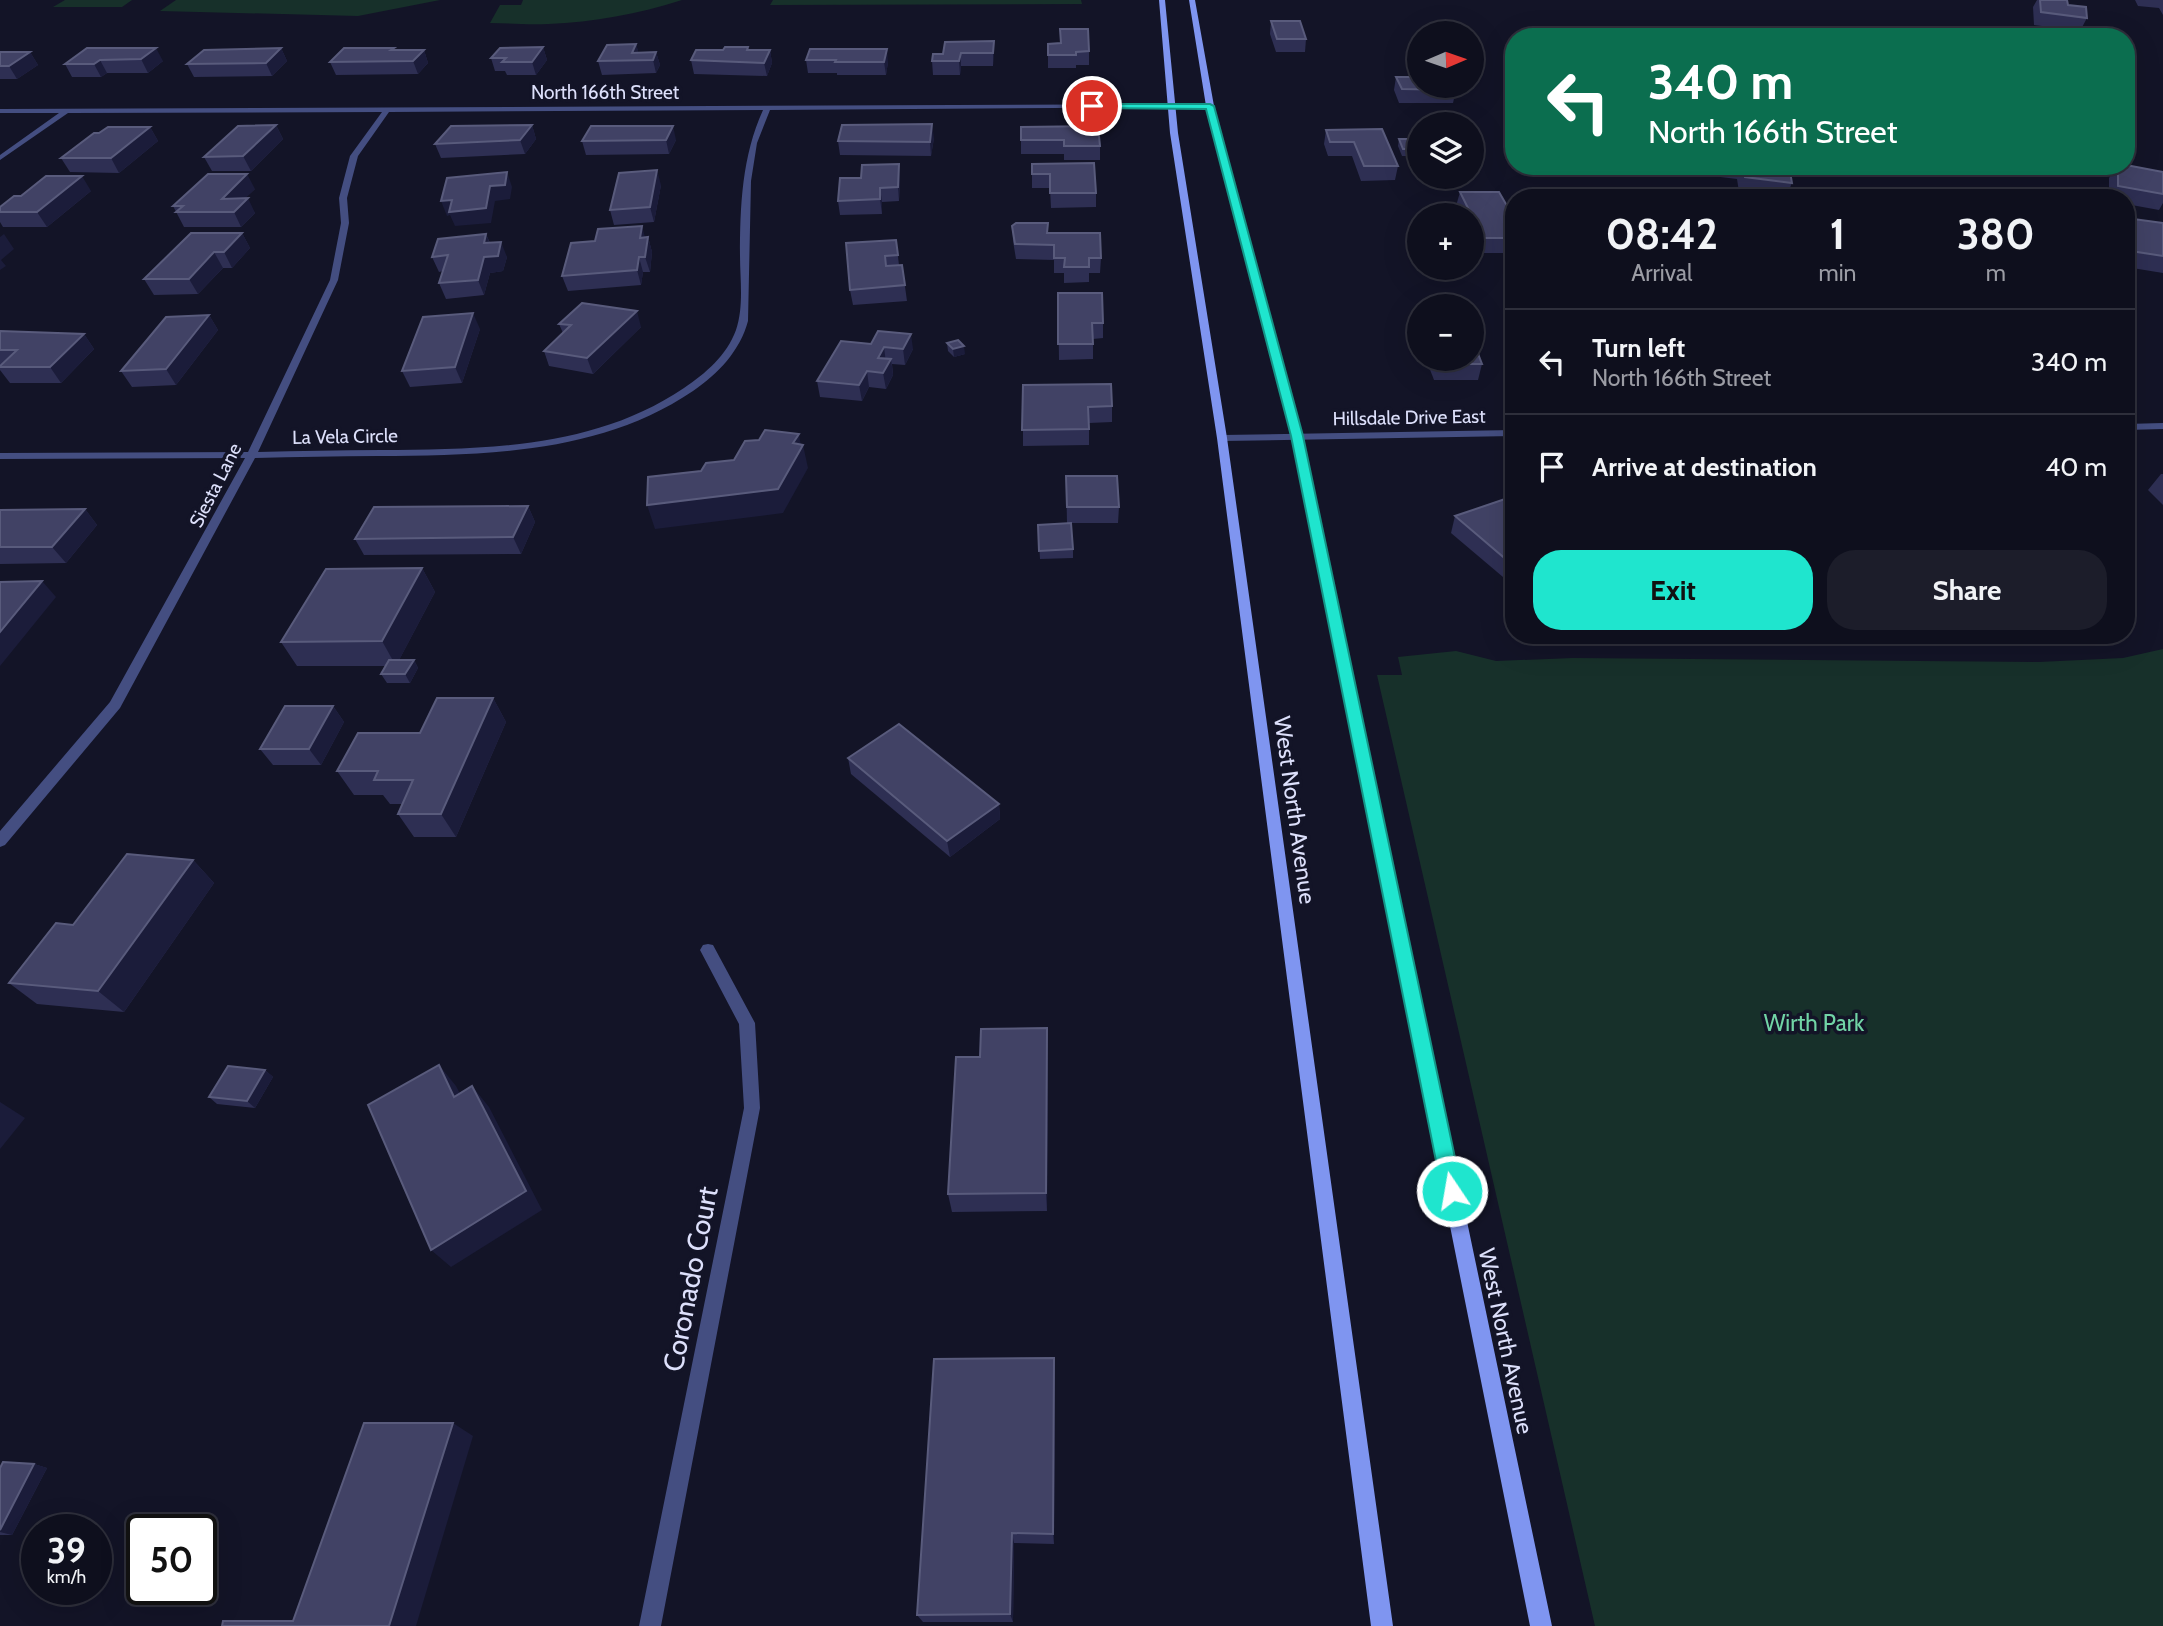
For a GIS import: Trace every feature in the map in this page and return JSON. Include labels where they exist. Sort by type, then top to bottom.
[{"type":"main road","name":"West North Avenue","points":[[1162,0],[1170,106],[1222,438],[1382,1626]]},
{"type":"main road","name":"West North Avenue","points":[[1192,0],[1210,106],[1297,436],[1541,1626]]},
{"type":"street","name":"North 166th Street","points":[[0,111],[1210,106]]},
{"type":"street","name":"La Vela Circle","points":[[0,456],[251,456],[478,451],[541,445],[632,420],[698,382],[722,360],[736,341],[746,302],[745,208],[748,175],[761,119],[767,108]]},
{"type":"street","name":"Siesta Lane","points":[[0,841],[116,705],[251,456],[334,279],[345,223],[343,198],[354,156],[387,110]]},
{"type":"street","points":[[0,158],[66,111]]},
{"type":"street","points":[[2135,427],[2163,426]]},
{"type":"street","name":"Hillsdale Drive East","points":[[1222,438],[1505,433]]},
{"type":"street","name":"Coronado Court","points":[[650,1626],[752,1108],[747,1023],[708,950]]},
{"type":"green space","points":[[65,0],[132,0],[122,7],[53,7]]},
{"type":"green space","points":[[176,0],[440,0],[358,16],[160,11]]},
{"type":"green space","points":[[523,0],[682,0],[599,19],[540,24],[490,23],[500,5],[521,5]]},
{"type":"green space","points":[[773,0],[1081,0],[1082,4],[770,5]]},
{"type":"green space","name":"Wirth Park","points":[[2163,649],[2163,1626],[1595,1626],[1377,675],[1402,675],[1398,657],[1456,651],[1496,661],[1573,658],[2039,662],[2123,658]]},
{"type":"building","points":[[2040,0],[2067,0],[2068,5],[2086,7],[2087,18],[2041,12]]},
{"type":"building","points":[[1271,21],[1300,21],[1306,39],[1277,39]]},
{"type":"building","points":[[1060,29],[1088,29],[1089,51],[1076,52],[1076,55],[1048,55],[1048,44],[1061,43]]},
{"type":"building","points":[[994,41],[993,53],[961,53],[959,61],[932,61],[933,54],[943,54],[945,42]]},
{"type":"building","points":[[636,44],[632,53],[656,52],[653,60],[598,61],[607,45]]},
{"type":"building","points":[[543,47],[532,62],[502,62],[506,58],[491,58],[500,48]]},
{"type":"building","points":[[725,47],[770,50],[764,63],[691,60],[696,50],[723,50]]},
{"type":"building","points":[[87,48],[156,48],[141,59],[65,64]]},
{"type":"building","points":[[281,48],[266,63],[187,64],[204,50]]},
{"type":"building","points":[[344,48],[424,50],[413,61],[330,62]]},
{"type":"building","points":[[810,49],[887,49],[884,62],[835,62],[836,60],[806,60]]},
{"type":"building","points":[[0,52],[30,52],[9,66],[0,66]]},
{"type":"building","points":[[1396,77],[1407,77],[1407,89],[1402,89]]},
{"type":"building","points":[[932,124],[930,142],[838,141],[842,125]]},
{"type":"building","points":[[276,125],[243,156],[204,157],[238,126]]},
{"type":"building","points":[[532,125],[520,140],[435,144],[451,126]]},
{"type":"building","points":[[591,126],[673,126],[666,140],[582,141]]},
{"type":"building","points":[[1098,126],[1100,146],[1064,146],[1064,140],[1021,140],[1021,127]]},
{"type":"building","points":[[108,127],[150,127],[111,158],[61,158],[94,133]]},
{"type":"building","points":[[1382,129],[1398,166],[1364,166],[1354,142],[1330,142],[1326,130]]},
{"type":"building","points":[[1399,139],[1407,139],[1407,149],[1403,149]]},
{"type":"building","points":[[1094,163],[1096,193],[1050,193],[1050,174],[1032,174],[1032,164]]},
{"type":"building","points":[[899,164],[898,187],[880,188],[880,199],[838,201],[840,178],[861,178],[862,165]]},
{"type":"building","points":[[2135,167],[2163,172],[2163,194],[2118,186],[2118,175],[2135,175]]},
{"type":"building","points":[[657,170],[650,207],[610,210],[619,173]]},
{"type":"building","points":[[507,172],[505,185],[490,186],[486,208],[449,212],[452,200],[441,201],[447,178]]},
{"type":"building","points":[[208,174],[247,174],[222,199],[248,198],[234,212],[176,212],[183,206],[173,206]]},
{"type":"building","points":[[1791,175],[1792,183],[1745,177]]},
{"type":"building","points":[[46,176],[82,176],[37,212],[0,212],[0,207],[14,196],[21,196]]},
{"type":"building","points":[[1460,192],[1499,192],[1505,202],[1505,238],[1484,238],[1484,203],[1466,203]]},
{"type":"building","points":[[2135,219],[2163,223],[2163,256],[2135,252]]},
{"type":"building","points":[[1016,223],[1048,223],[1047,233],[1100,233],[1101,258],[1089,258],[1089,267],[1064,267],[1065,258],[1054,258],[1054,245],[1015,244],[1012,226]]},
{"type":"building","points":[[642,226],[640,238],[648,237],[645,257],[639,257],[637,270],[562,276],[571,243],[595,241],[598,229]]},
{"type":"building","points":[[191,233],[242,233],[224,252],[214,252],[189,279],[144,279]]},
{"type":"building","points":[[486,234],[484,243],[501,242],[498,256],[484,257],[478,280],[439,283],[448,255],[432,257],[438,239]]},
{"type":"building","points":[[896,240],[898,255],[885,256],[886,266],[902,265],[905,285],[850,290],[846,243]]},
{"type":"building","points":[[1058,293],[1102,293],[1103,323],[1092,323],[1093,344],[1058,344]]},
{"type":"building","points":[[582,303],[637,311],[587,358],[544,351],[571,325],[559,324]]},
{"type":"building","points":[[473,313],[455,367],[402,371],[423,317]]},
{"type":"building","points":[[209,315],[166,369],[121,371],[166,317]]},
{"type":"building","points":[[0,331],[84,334],[50,367],[0,367],[17,350],[0,350]]},
{"type":"building","points":[[878,331],[911,334],[903,349],[884,347],[878,358],[891,359],[883,373],[867,371],[859,385],[817,381],[841,341],[871,344]]},
{"type":"building","points":[[958,340],[964,346],[953,349],[947,343]]},
{"type":"building","points":[[1111,384],[1112,406],[1088,407],[1089,429],[1022,430],[1023,385]]},
{"type":"building","points":[[765,430],[799,434],[793,443],[803,445],[778,489],[647,505],[648,477],[701,471],[706,463],[734,460],[745,441],[759,440]]},
{"type":"building","points":[[1066,476],[1117,476],[1119,507],[1067,507]]},
{"type":"building","points":[[1505,499],[1505,558],[1455,516]]},
{"type":"building","points":[[528,506],[513,537],[355,539],[374,507]]},
{"type":"building","points":[[85,509],[52,547],[0,547],[0,510]]},
{"type":"building","points":[[1071,523],[1073,549],[1039,551],[1038,525]]},
{"type":"building","points":[[422,568],[382,641],[281,642],[326,569]]},
{"type":"building","points":[[42,581],[0,632],[0,582]]},
{"type":"building","points":[[389,660],[414,660],[405,674],[381,674]]},
{"type":"building","points":[[437,698],[493,698],[441,814],[398,814],[413,780],[374,780],[378,771],[337,771],[358,733],[420,733]]},
{"type":"building","points":[[285,706],[333,706],[309,749],[260,749]]},
{"type":"building","points":[[899,724],[999,804],[947,841],[848,758]]},
{"type":"building","points":[[127,854],[193,860],[98,991],[9,983],[56,923],[73,925]]},
{"type":"building","points":[[1047,1028],[1046,1193],[948,1194],[956,1057],[980,1057],[981,1029]]},
{"type":"building","points":[[439,1065],[454,1097],[472,1086],[526,1191],[431,1250],[368,1105]]},
{"type":"building","points":[[228,1066],[265,1070],[247,1101],[209,1097]]},
{"type":"building","points":[[1054,1358],[1053,1534],[1012,1533],[1010,1614],[917,1615],[934,1359]]},
{"type":"building","points":[[364,1423],[453,1423],[389,1626],[222,1626],[223,1621],[293,1621]]},
{"type":"building","points":[[3,1462],[34,1464],[0,1530],[0,1468]]},
{"type":"route","points":[[1092,106],[1210,106],[1297,436],[1452,1191]]}]
